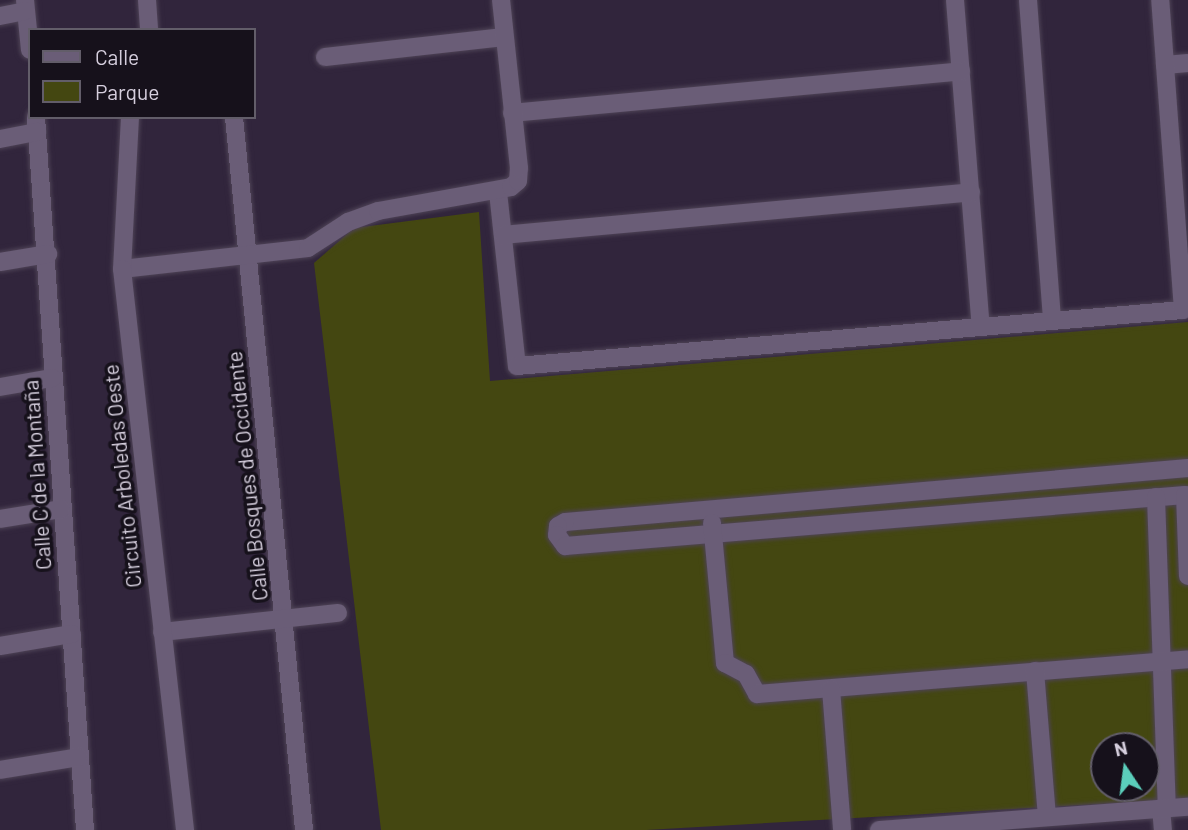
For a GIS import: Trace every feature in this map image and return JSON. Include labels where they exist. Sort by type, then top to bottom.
[{"type":"street","points":[[147,0],[149,28]]},
{"type":"street","points":[[122,269],[307,248],[335,233],[348,222],[378,211],[498,192],[518,181],[502,0]]},
{"type":"street","points":[[955,0],[981,327]]},
{"type":"street","points":[[1028,0],[1052,321]]},
{"type":"street","points":[[498,192],[517,366],[1183,310],[1160,0]]},
{"type":"street","points":[[0,16],[26,6],[28,28]]},
{"type":"street","points":[[325,57],[504,37]]},
{"type":"street","points":[[1165,65],[1188,63]]},
{"type":"street","points":[[512,113],[961,71]]},
{"type":"street","name":"Circuito Arboledas Oeste","points":[[130,119],[122,269],[185,830]]},
{"type":"street","name":"Calle Bosques de Occidente","points":[[234,119],[304,830]]},
{"type":"street","points":[[0,139],[37,125]]},
{"type":"street","name":"Calle C de la Montaña","points":[[37,125],[48,254],[52,378],[85,830]]},
{"type":"street","points":[[502,234],[971,192]]},
{"type":"street","points":[[0,262],[48,254]]},
{"type":"street","points":[[0,387],[52,378]]},
{"type":"street","points":[[1163,830],[1161,660],[1164,496],[1179,469]]},
{"type":"street","points":[[1179,469],[565,522],[558,526],[557,535],[565,546],[1185,495],[1188,576]]},
{"type":"street","points":[[0,519],[61,509]]},
{"type":"street","points":[[710,509],[725,663],[746,674],[757,694],[1188,659]]},
{"type":"street","points":[[162,632],[338,613]]},
{"type":"street","points":[[0,646],[72,634]]},
{"type":"street","points":[[1035,671],[1047,817]]},
{"type":"street","points":[[831,689],[842,830]]},
{"type":"street","points":[[0,770],[79,757]]},
{"type":"street","points":[[879,830],[1188,807]]},
{"type":"green space","points":[[479,212],[490,381],[1188,322],[1188,799],[1160,801],[1160,732],[1090,732],[1090,802],[1136,802],[646,830],[381,830],[314,263],[354,228]]}]
